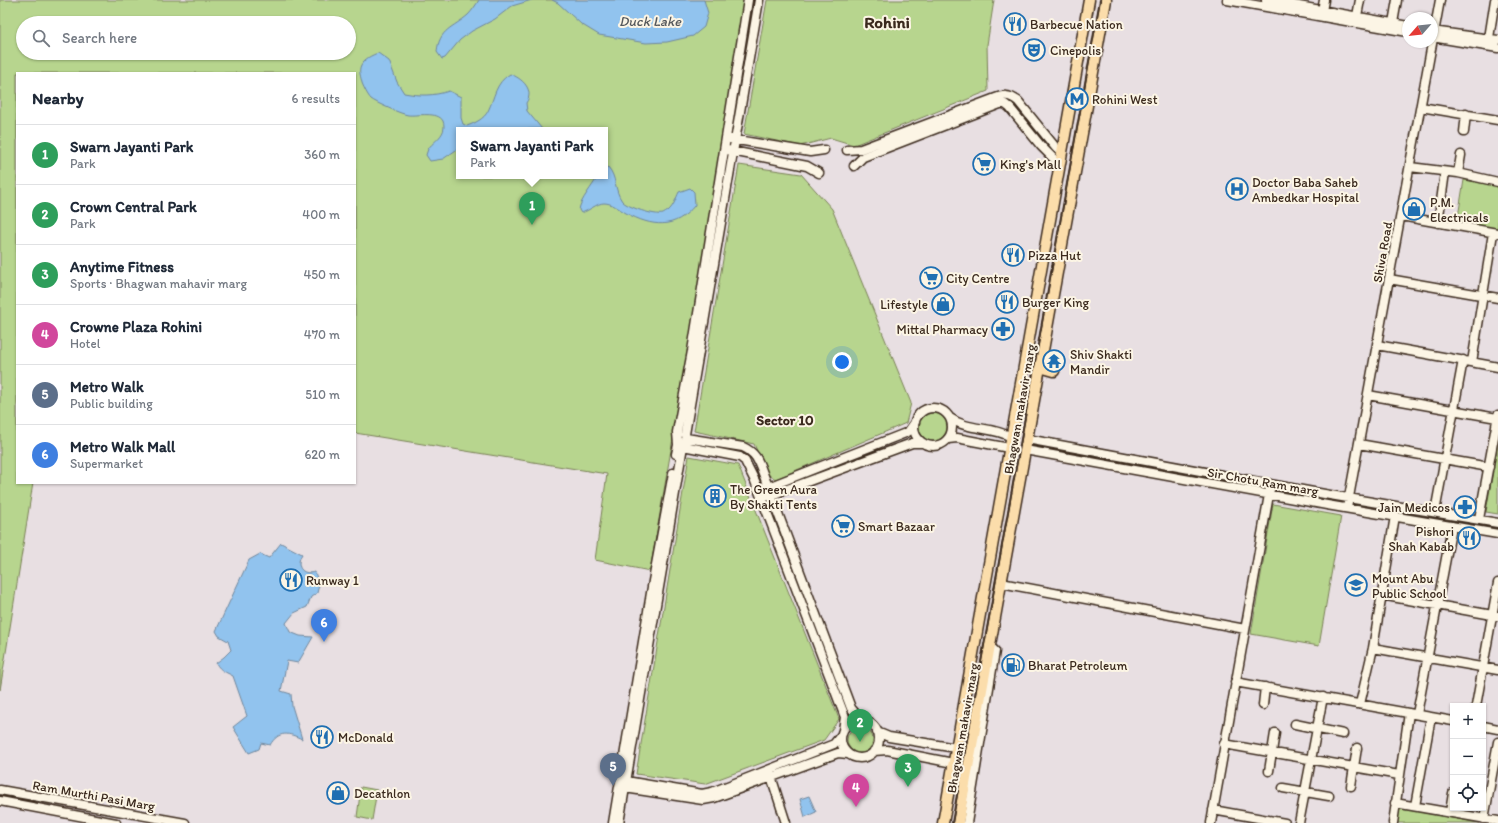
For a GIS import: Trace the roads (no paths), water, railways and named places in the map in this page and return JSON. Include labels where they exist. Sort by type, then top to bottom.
[{"type":"main road","name":"Bhagwan mahavir marg","points":[[943,823],[1089,0]]},
{"type":"main road","name":"Bhagwan mahavir marg","points":[[958,823],[1040,367],[1064,255],[1106,0]]},
{"type":"main road","points":[[1040,367],[1054,371]]},
{"type":"main road","points":[[970,666],[986,668]]},
{"type":"street","points":[[619,823],[685,442],[685,434],[733,152],[730,139],[748,0]]},
{"type":"street","points":[[613,823],[653,581],[678,445],[676,432],[692,351],[724,150],[730,139],[759,0]]},
{"type":"street","points":[[1226,0],[1402,31]]},
{"type":"street","points":[[1266,0],[1284,2],[1322,11],[1402,25]]},
{"type":"street","points":[[1322,11],[1324,0]]},
{"type":"street","points":[[1358,16],[1360,0]]},
{"type":"street","points":[[1393,23],[1397,0]]},
{"type":"street","name":"Shiva Road","points":[[1438,12],[1440,0]]},
{"type":"street","points":[[1489,38],[1495,0]]},
{"type":"street","points":[[1438,34],[1498,40]]},
{"type":"street","points":[[1438,35],[1498,48]]},
{"type":"street","name":"Shiva Road","points":[[1347,508],[1431,48]]},
{"type":"street","points":[[847,150],[861,149],[1006,95],[1012,96],[1018,101],[1056,148]]},
{"type":"street","points":[[854,166],[863,158],[1000,104],[1006,104],[1010,108],[1054,160]]},
{"type":"street","points":[[1421,107],[1498,120]]},
{"type":"street","points":[[1464,132],[1466,114]]},
{"type":"street","points":[[730,139],[810,152],[824,150]]},
{"type":"street","points":[[724,150],[807,166],[819,174]]},
{"type":"street","points":[[1458,174],[1461,155]]},
{"type":"street","points":[[1410,167],[1498,182]]},
{"type":"street","points":[[1438,223],[1445,172]]},
{"type":"street","points":[[1401,216],[1495,233],[1472,362]]},
{"type":"street","points":[[1389,279],[1498,298]]},
{"type":"street","points":[[1377,345],[1498,367]]},
{"type":"street","points":[[1435,512],[1463,360]]},
{"type":"street","points":[[1368,395],[1498,416],[1480,519]]},
{"type":"street","points":[[759,490],[908,432],[922,412],[931,408],[942,410],[959,424],[1002,432],[1011,437]]},
{"type":"street","points":[[762,499],[912,443],[923,443],[936,446],[943,444],[948,439],[952,429],[950,418]]},
{"type":"street","points":[[915,422],[915,432],[923,443]]},
{"type":"street","points":[[677,438],[685,442],[740,457],[746,461],[759,490],[845,717],[841,742],[848,754]]},
{"type":"street","points":[[948,439],[958,438],[1009,448]]},
{"type":"street","name":"Sir Chotu Ram marg","points":[[1027,439],[1349,498],[1498,523]]},
{"type":"street","points":[[685,442],[743,447],[752,451],[759,463],[851,708],[862,721],[871,725],[877,732],[889,737],[956,748]]},
{"type":"street","points":[[1359,444],[1489,467]]},
{"type":"street","name":"Sir Chotu Ram marg","points":[[1025,450],[1498,534]]},
{"type":"street","points":[[1211,823],[1271,484]]},
{"type":"street","points":[[1360,704],[1373,648],[1395,516]]},
{"type":"street","points":[[1392,823],[1399,775],[1427,658],[1452,526]]},
{"type":"street","points":[[1001,583],[1245,629]]},
{"type":"street","points":[[1477,703],[1495,615],[1498,583]]},
{"type":"street","points":[[1381,595],[1495,615]]},
{"type":"street","points":[[967,823],[995,651],[990,648]]},
{"type":"street","points":[[1373,648],[1498,670]]},
{"type":"street","points":[[1235,682],[1450,720]]},
{"type":"street","points":[[1263,705],[1264,687]]},
{"type":"street","points":[[1299,823],[1323,698]]},
{"type":"street","points":[[1415,806],[1431,717]]},
{"type":"street","points":[[770,774],[834,744],[851,722],[862,721]]},
{"type":"street","points":[[1295,724],[1343,734]]},
{"type":"street","points":[[1486,727],[1498,729]]},
{"type":"street","points":[[626,785],[702,794],[712,792],[838,753],[848,754],[860,758],[869,756],[874,751],[878,740],[877,732]]},
{"type":"street","points":[[1268,772],[1275,732]]},
{"type":"street","points":[[1484,819],[1498,742]]},
{"type":"street","points":[[1224,744],[1399,775]]},
{"type":"street","points":[[1351,786],[1357,748]]},
{"type":"street","points":[[874,751],[887,750],[953,763]]},
{"type":"street","points":[[770,774],[786,823]]},
{"type":"street","points":[[1283,788],[1329,796]]},
{"type":"street","name":"Ram Murthi Pasi Marg","points":[[0,790],[184,823]]},
{"type":"street","name":"Ram Murthi Pasi Marg","points":[[0,801],[116,823]]},
{"type":"street","points":[[1396,803],[1498,821]]},
{"type":"street","points":[[1213,810],[1285,823]]},
{"type":"water","points":[[479,0],[532,0],[512,6],[495,19],[472,31],[460,40],[445,58],[442,59],[437,52],[438,44],[441,38],[448,30],[468,15]]},
{"type":"water","name":"Duck Lake","points":[[552,0],[704,0],[708,13],[704,27],[693,36],[667,42],[646,43],[599,35],[581,24],[558,3]]},
{"type":"water","points":[[378,53],[389,61],[397,82],[404,93],[427,95],[449,91],[461,97],[461,118],[463,124],[467,126],[482,118],[488,111],[501,82],[510,74],[515,76],[526,85],[528,89],[529,94],[526,103],[527,111],[540,127],[456,127],[456,150],[443,159],[430,161],[426,155],[427,150],[442,134],[444,126],[443,121],[437,116],[432,115],[408,115],[383,106],[371,99],[362,83],[360,70],[364,61]]},
{"type":"water","points":[[608,167],[613,175],[619,197],[629,206],[648,212],[663,214],[672,207],[679,192],[690,188],[694,192],[695,205],[679,219],[663,224],[636,218],[607,203],[599,204],[581,213],[579,210],[584,197],[596,179],[608,179]]},
{"type":"water","points":[[281,543],[302,554],[299,566],[303,571],[310,573],[315,572],[319,585],[317,593],[311,597],[307,607],[294,613],[286,623],[290,632],[300,636],[313,637],[298,663],[287,661],[281,691],[291,694],[292,706],[302,739],[293,735],[284,734],[273,740],[270,745],[261,743],[259,749],[249,753],[233,727],[247,716],[233,676],[221,670],[216,663],[231,650],[228,641],[219,636],[216,631],[249,560],[260,554],[269,558]]},
{"type":"water","points":[[809,796],[816,812],[805,817],[800,799]]},
{"type":"railway","points":[[952,823],[1100,0]]},
{"type":"place","name":"Barbecue Nation","points":[[1015,24]]},
{"type":"place","name":"Cinepolis","points":[[1034,50]]},
{"type":"place","name":"Rohini West","points":[[1077,99]]},
{"type":"place","name":"King's Mall","points":[[984,164]]},
{"type":"place","name":"Doctor Baba Saheb Ambedkar Hospital","points":[[1237,189]]},
{"type":"place","name":"P.M. Electricals","points":[[1414,209]]},
{"type":"place","name":"Swarn Jayanti Park","points":[[532,225]]},
{"type":"place","name":"Pizza Hut","points":[[1013,255]]},
{"type":"place","name":"City Centre","points":[[931,278]]},
{"type":"place","name":"Burger King","points":[[1007,302]]},
{"type":"place","name":"Lifestyle","points":[[943,304]]},
{"type":"place","name":"Mittal Pharmacy","points":[[1003,329]]},
{"type":"place","name":"Shiv Shakti Mandir","points":[[1054,361]]},
{"type":"place","name":"The Green Aura By Shakti Tents","points":[[715,496]]},
{"type":"place","name":"Jain Medicos","points":[[1465,507]]},
{"type":"place","name":"Smart Bazaar","points":[[843,526]]},
{"type":"place","name":"Pishori Shah Kabab","points":[[1469,538]]},
{"type":"place","name":"Runway 1","points":[[291,580]]},
{"type":"place","name":"Mount Abu Public School","points":[[1356,585]]},
{"type":"place","name":"Metro Walk Mall","points":[[324,642]]},
{"type":"place","name":"Bharat Petroleum","points":[[1013,665]]},
{"type":"place","name":"McDonald","points":[[322,737]]},
{"type":"place","name":"Crown Central Park","points":[[860,742]]},
{"type":"place","name":"Metro Walk","points":[[613,786]]},
{"type":"place","name":"Anytime Fitness","points":[[908,787]]},
{"type":"place","name":"Decathlon","points":[[338,793]]},
{"type":"place","name":"Crowne Plaza Rohini","points":[[856,807]]},
{"type":"district","name":"Rohini","points":[[887,22]]},
{"type":"district","name":"Sector 10","points":[[785,420]]}]
